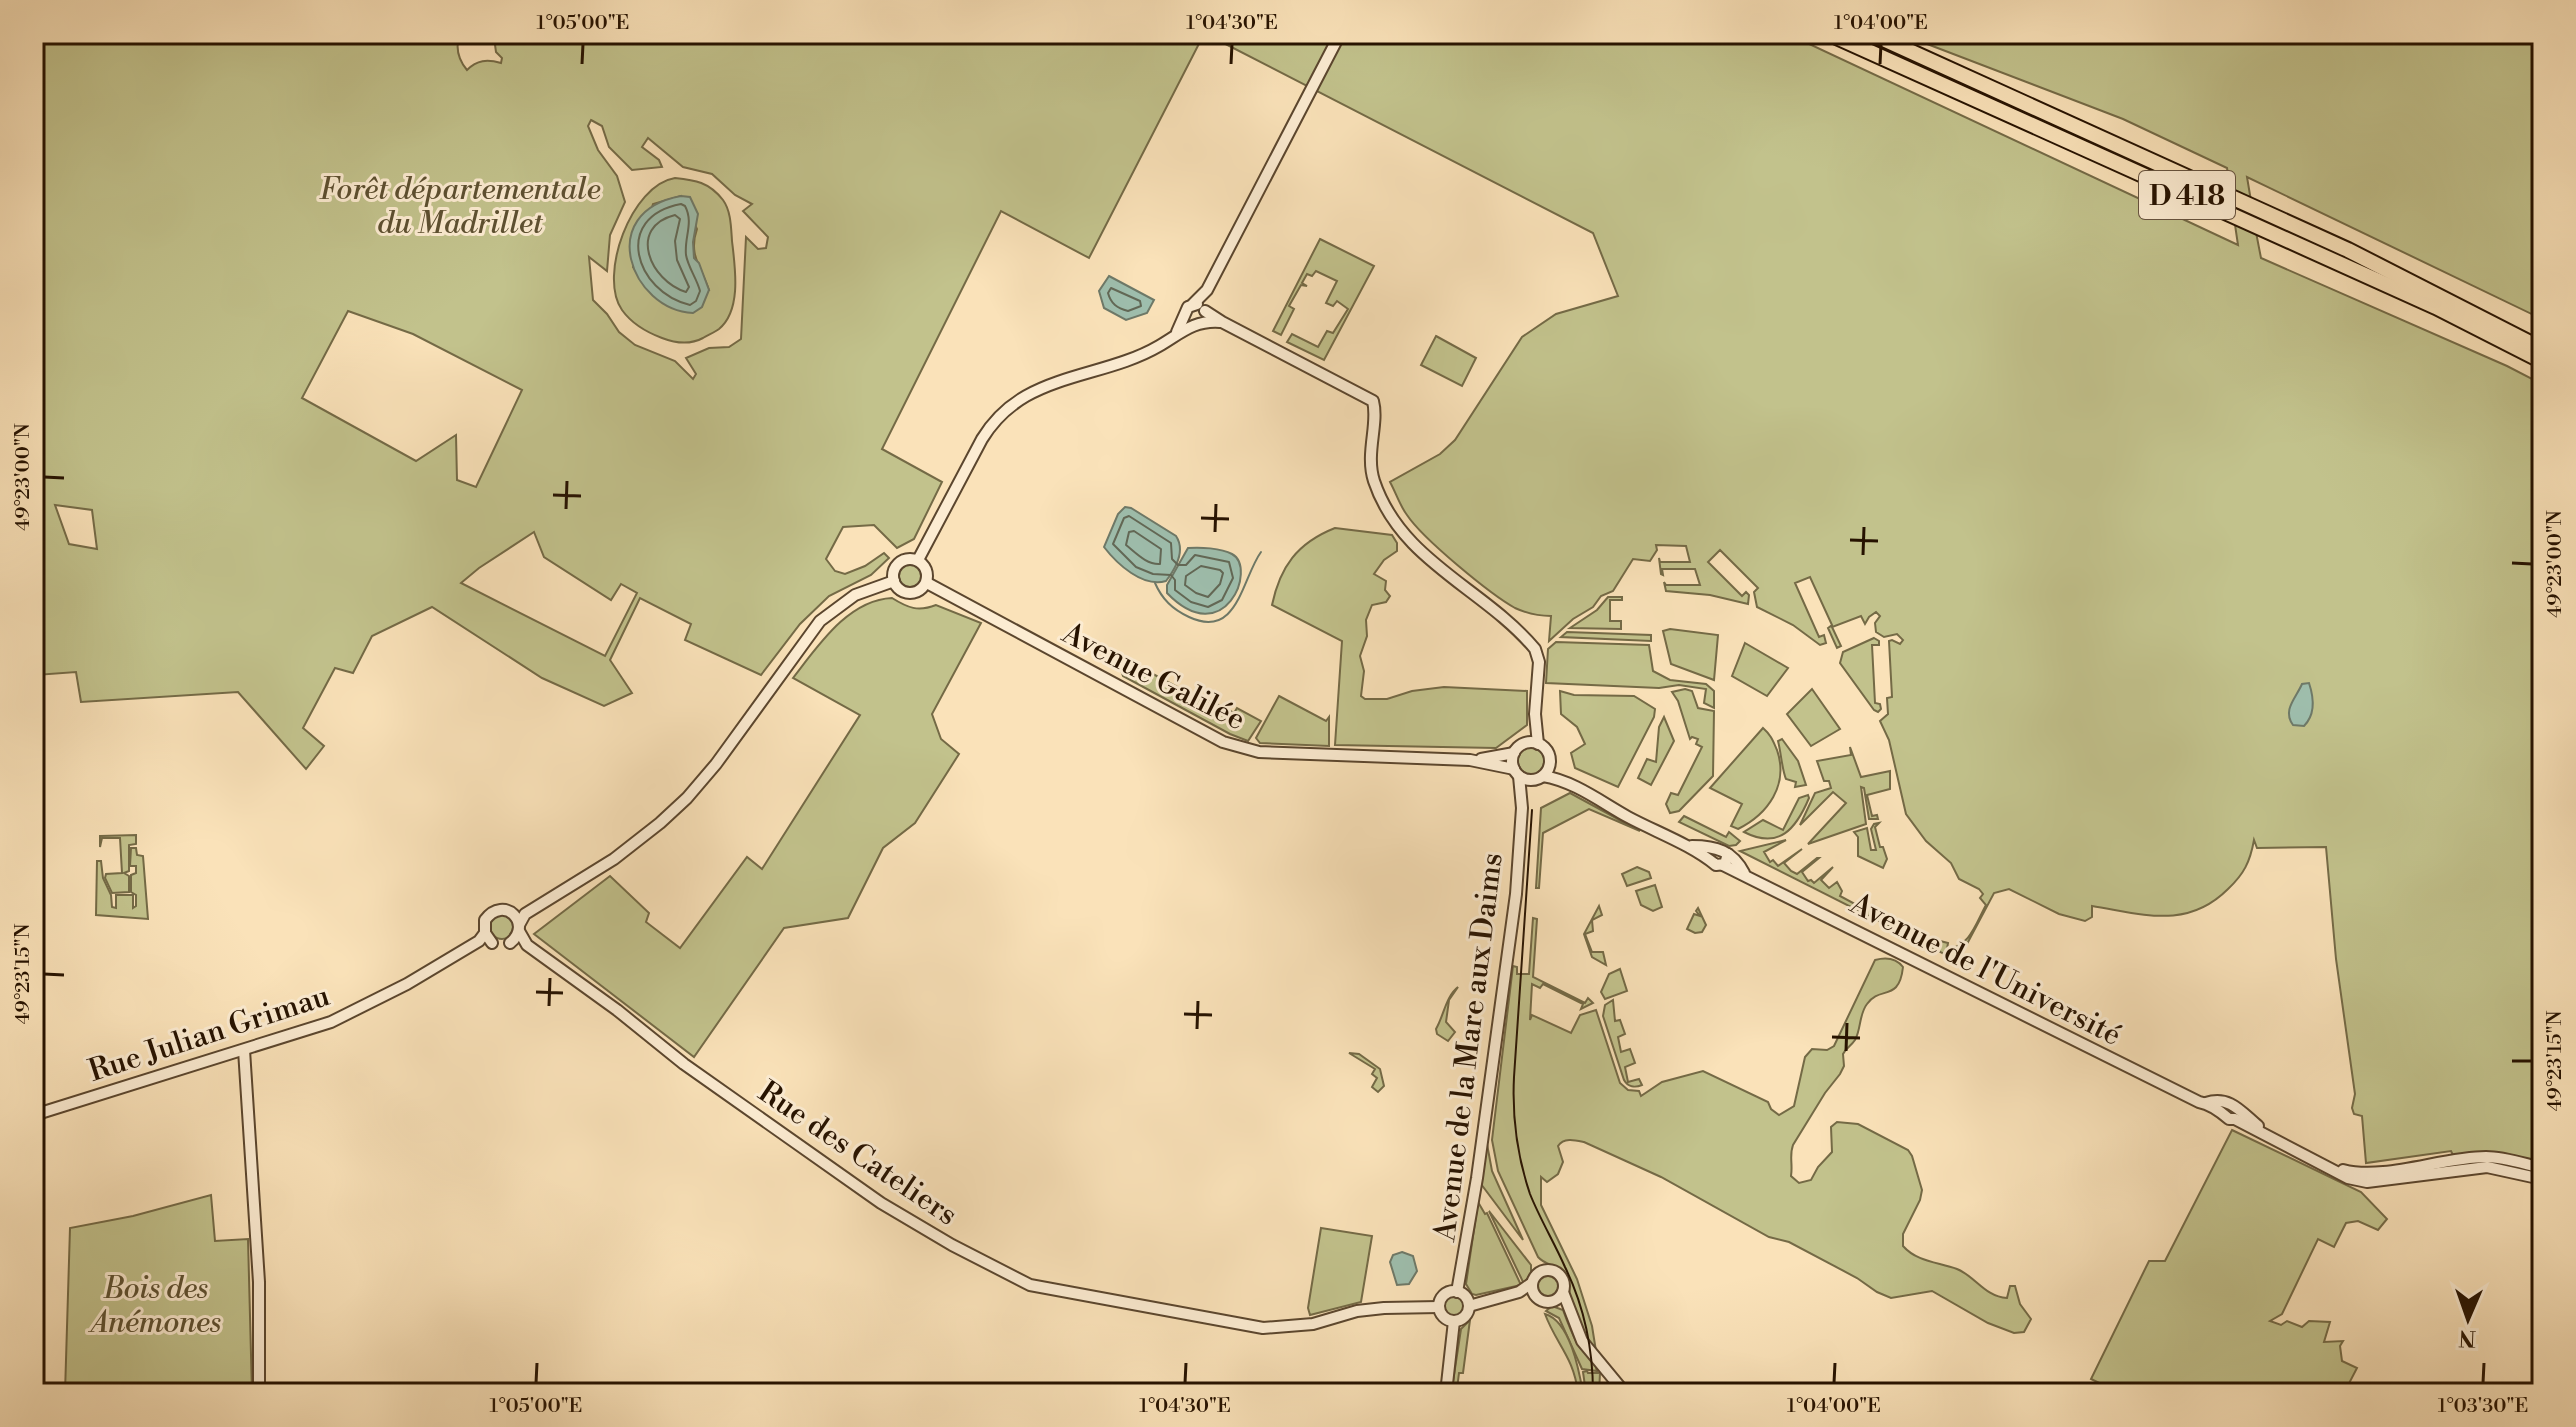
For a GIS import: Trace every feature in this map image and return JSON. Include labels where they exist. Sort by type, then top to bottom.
[{"type":"highway","name":"D 418","points":[[1830,34],[2436,307],[2542,361]]},
{"type":"highway","name":"D 418","points":[[1872,34],[2348,250],[2542,349]]},
{"type":"street","points":[[1193,321],[1186,310],[1207,290],[1338,35]]},
{"type":"street","points":[[918,560],[982,439],[1012,404],[1046,387],[1137,358],[1162,345],[1193,321],[1205,317],[1207,290]]},
{"type":"street","points":[[1193,304],[1200,305],[1222,322],[1373,401],[1372,470],[1385,509],[1414,546],[1535,649],[1539,662],[1535,714],[1538,744]]},
{"type":"street","points":[[1193,321],[1222,322]]},
{"type":"street","points":[[908,559],[918,560],[926,568],[927,583],[912,594],[900,590],[894,581],[894,571],[899,563],[908,559]]},
{"type":"street","points":[[530,910],[513,914],[503,910],[490,914],[482,937],[501,945],[510,943],[520,920],[530,910],[614,859],[667,817],[716,764],[820,621],[855,595],[894,581]]},
{"type":"street","name":"Avenue Galilée","points":[[927,583],[1232,745],[1259,752],[1470,760],[1514,753]]},
{"type":"street","points":[[1535,714],[1523,744],[1514,753],[1517,772],[1570,784]]},
{"type":"street","points":[[1523,744],[1538,744],[1547,750],[1550,765],[1570,784],[1630,818],[1689,846],[1716,865],[1725,859],[1722,848],[1689,846]]},
{"type":"street","name":"Avenue Galilée","points":[[1470,760],[1517,772]]},
{"type":"street","points":[[1538,778],[1550,765]]},
{"type":"street","name":"Avenue de la Mare aux Daims","points":[[1457,1292],[1476,1187],[1516,894],[1522,808],[1517,772]]},
{"type":"street","name":"Avenue de la Mare aux Daims","points":[[1522,808],[1538,778]]},
{"type":"street","points":[[1710,859],[1716,848]]},
{"type":"street","name":"Avenue de l'Université","points":[[1725,859],[1745,875],[2171,1088],[2233,1111],[2270,1137],[2348,1178],[2367,1182],[2487,1167],[2542,1179]]},
{"type":"street","points":[[513,914],[519,928]]},
{"type":"street","name":"Rue des Cateliers","points":[[519,928],[527,945]]},
{"type":"street","name":"Rue Julian Grimau","points":[[34,1115],[331,1022],[407,984],[482,937]]},
{"type":"street","name":"Rue des Cateliers","points":[[510,943],[527,945],[605,1001],[684,1064],[879,1203],[1030,1285],[1253,1328],[1296,1327],[1357,1311],[1439,1307]]},
{"type":"street","points":[[244,1050],[259,1282],[259,1393]]},
{"type":"street","name":"Avenue de l'Université","points":[[2328,1167],[2362,1173],[2488,1157],[2542,1168]]},
{"type":"street","points":[[1533,1288],[1540,1272],[1552,1270],[1562,1278],[1567,1307],[1582,1341],[1625,1393]]},
{"type":"street","points":[[1469,1306],[1533,1288]]},
{"type":"street","points":[[1533,1288],[1545,1302],[1555,1301],[1567,1307]]},
{"type":"street","points":[[1457,1292],[1465,1297],[1469,1306],[1466,1315],[1454,1321],[1445,1318],[1439,1307],[1446,1293],[1457,1292]]},
{"type":"street","points":[[1555,1301],[1563,1292]]},
{"type":"street","points":[[1446,1393],[1454,1321]]},
{"type":"green space","name":"Forêt départementale du Madrillet","points":[[34,34],[460,34],[458,53],[467,70],[482,61],[501,63],[502,58],[496,52],[495,45],[502,39],[501,34],[1204,34],[1089,258],[1001,211],[882,449],[942,482],[914,539],[897,548],[874,525],[843,527],[826,559],[835,571],[845,574],[865,566],[884,553],[889,558],[871,575],[829,596],[800,624],[761,675],[685,640],[691,624],[640,598],[610,660],[632,693],[604,706],[542,678],[432,607],[372,636],[353,673],[335,668],[303,728],[324,746],[306,769],[238,692],[81,702],[76,672],[36,675]],"holes":[[[591,120],[602,126],[609,147],[632,170],[662,167],[659,160],[642,147],[648,138],[683,167],[712,174],[735,195],[752,204],[743,211],[768,237],[766,248],[758,249],[746,237],[741,339],[729,347],[709,348],[686,358],[696,374],[693,379],[675,361],[635,345],[619,332],[593,300],[589,257],[607,271],[610,235],[625,202],[617,176],[598,150],[588,126]],[[348,311],[413,334],[522,390],[476,487],[457,480],[456,435],[416,461],[302,398]],[[55,505],[92,510],[97,549],[69,544]],[[534,532],[544,557],[611,600],[621,584],[637,593],[605,656],[461,583]]]},
{"type":"green space","points":[[1206,34],[1788,34],[2238,245],[2233,211],[1839,34],[1860,34],[2232,202],[2227,168],[2123,119],[1901,34],[2542,34],[2542,319],[2247,177],[2253,213],[2422,294],[2254,222],[2261,258],[2542,384],[2542,1162],[2480,1152],[2453,1155],[2451,1151],[2366,1163],[2362,1116],[2354,1114],[2352,1108],[2355,1094],[2336,959],[2326,847],[2257,848],[2254,840],[2246,867],[2234,883],[2212,902],[2180,915],[2147,915],[2092,906],[2092,917],[2085,921],[2059,914],[2009,889],[1994,893],[1958,961],[1740,851],[1786,840],[1764,852],[1770,862],[1773,860],[1778,866],[1802,849],[1784,863],[1797,874],[1819,858],[1802,872],[1808,881],[1814,883],[1833,867],[1821,880],[1829,888],[1837,882],[1842,891],[1840,896],[1864,909],[1867,904],[1881,911],[1879,916],[1937,945],[1940,941],[1948,943],[1947,949],[1967,939],[1986,905],[1980,898],[1983,894],[1959,879],[1951,863],[1926,841],[1906,814],[1889,740],[1880,721],[1888,714],[1887,698],[1892,697],[1889,641],[1900,644],[1903,640],[1897,634],[1884,637],[1876,632],[1875,623],[1880,616],[1876,612],[1865,624],[1861,616],[1832,627],[1841,646],[1837,648],[1828,628],[1832,625],[1810,577],[1795,583],[1819,637],[1824,635],[1826,643],[1820,645],[1793,625],[1757,607],[1754,592],[1758,588],[1720,550],[1708,562],[1742,596],[1746,592],[1749,595],[1748,604],[1710,595],[1666,591],[1664,582],[1666,585],[1700,585],[1695,569],[1662,569],[1661,574],[1659,558],[1660,562],[1690,562],[1686,546],[1656,545],[1657,550],[1650,561],[1633,559],[1613,591],[1601,596],[1593,607],[1573,619],[1549,641],[1551,616],[1515,608],[1458,565],[1415,525],[1402,508],[1390,482],[1440,454],[1455,440],[1522,337],[1556,314],[1618,296],[1593,233]]},
{"type":"green space","points":[[675,178],[701,183],[718,194],[729,214],[735,275],[731,311],[719,329],[693,342],[672,341],[645,330],[626,315],[616,295],[614,276],[623,234],[645,197],[659,184]],"holes":[[[681,196],[697,229],[695,253],[709,290],[654,296],[633,267],[653,204]]]},
{"type":"green space","points":[[1320,239],[1374,266],[1324,360],[1287,342],[1292,334],[1318,347],[1327,331],[1333,333],[1348,309],[1337,301],[1333,306],[1326,303],[1337,281],[1316,271],[1312,276],[1307,274],[1302,283],[1307,286],[1301,285],[1289,306],[1294,309],[1281,335],[1273,331]]},
{"type":"green space","points":[[1436,336],[1476,358],[1462,386],[1421,365]]},
{"type":"green space","points":[[1335,528],[1392,535],[1397,543],[1397,551],[1384,560],[1374,574],[1386,581],[1385,590],[1390,596],[1386,602],[1372,605],[1366,620],[1367,636],[1360,656],[1364,671],[1361,696],[1365,699],[1387,699],[1412,691],[1444,687],[1527,691],[1527,725],[1496,748],[1335,745],[1342,641],[1272,605],[1280,579],[1292,558],[1310,541]]},
{"type":"green space","points":[[911,563],[920,567],[924,576],[920,585],[911,589],[902,585],[898,576],[902,567]]},
{"type":"green space","points":[[1608,597],[1622,597],[1622,600],[1610,600],[1610,621],[1621,621],[1621,629],[1570,628],[1597,610]]},
{"type":"green space","points":[[892,598],[913,608],[936,605],[981,623],[932,714],[941,739],[959,754],[915,823],[883,848],[848,918],[784,928],[694,1057],[534,934],[610,876],[649,913],[646,922],[680,948],[747,857],[762,869],[860,715],[793,678],[824,639],[848,616],[861,607]]},
{"type":"green space","points":[[1670,629],[1718,635],[1714,680],[1671,664],[1663,631]]},
{"type":"green space","points":[[1567,632],[1651,635],[1651,641],[1561,637]]},
{"type":"green space","points":[[1874,638],[1879,641],[1879,645],[1872,645],[1875,703],[1880,704],[1881,709],[1878,712],[1840,663],[1843,652]]},
{"type":"green space","points":[[1556,642],[1649,645],[1653,671],[1670,680],[1706,684],[1714,691],[1714,708],[1704,703],[1706,689],[1679,685],[1659,688],[1546,683],[1548,649]]},
{"type":"green space","points":[[1745,643],[1788,668],[1767,696],[1732,676]]},
{"type":"green space","points":[[1125,659],[1207,703],[1209,700],[1234,713],[1237,708],[1261,721],[1248,741],[1230,734],[1123,676],[1120,667]]},
{"type":"green space","points":[[1812,689],[1840,729],[1811,746],[1787,714]]},
{"type":"green space","points":[[1560,691],[1574,695],[1634,696],[1655,709],[1654,717],[1618,787],[1575,768],[1571,753],[1585,744],[1577,727],[1561,714]]},
{"type":"green space","points":[[1692,691],[1698,708],[1714,711],[1713,776],[1679,811],[1670,813],[1666,804],[1671,793],[1678,795],[1702,747],[1696,744],[1698,739],[1690,739],[1672,692]]},
{"type":"green space","points":[[1279,696],[1326,721],[1329,717],[1329,746],[1260,743],[1256,738]]},
{"type":"green space","points":[[1664,717],[1674,741],[1651,785],[1638,778],[1647,759],[1656,762],[1659,727]]},
{"type":"green space","points":[[1763,728],[1777,750],[1780,763],[1778,786],[1767,807],[1738,829],[1731,826],[1742,804],[1710,788]]},
{"type":"green space","points":[[1782,739],[1798,761],[1806,785],[1795,787],[1796,782],[1786,779],[1778,741]]},
{"type":"green space","points":[[1531,747],[1541,751],[1545,761],[1541,771],[1531,775],[1521,771],[1517,761],[1521,751]]},
{"type":"green space","points":[[1850,747],[1861,777],[1890,771],[1890,789],[1867,795],[1872,816],[1877,815],[1878,819],[1869,819],[1864,788],[1861,787],[1866,824],[1808,844],[1846,803],[1833,792],[1800,825],[1815,793],[1831,788],[1829,781],[1824,781],[1817,761],[1851,755]]},
{"type":"green space","points":[[1570,793],[1640,831],[1589,809],[1543,833],[1539,888],[1536,888],[1541,808]]},
{"type":"green space","points":[[1808,795],[1798,819],[1785,833],[1767,839],[1744,832],[1763,820],[1783,830],[1799,798]]},
{"type":"green space","points":[[1684,816],[1726,837],[1729,832],[1740,841],[1729,846],[1679,822]]},
{"type":"green space","points":[[1879,823],[1875,827],[1887,859],[1883,868],[1858,856],[1858,837],[1854,832],[1867,828],[1871,850],[1876,850],[1871,829]]},
{"type":"green space","points":[[136,835],[136,844],[129,845],[129,871],[124,873],[129,876],[129,892],[112,893],[105,878],[106,874],[122,873],[120,838],[102,838],[100,847],[100,836]]},
{"type":"green space","points":[[131,848],[136,848],[137,855],[143,856],[148,919],[96,915],[97,861],[101,861],[112,907],[116,908],[116,895],[133,895],[133,908],[136,906],[136,895],[131,892],[131,875],[136,873],[136,866],[130,866]]},
{"type":"green space","points":[[1637,867],[1649,872],[1651,878],[1627,886],[1622,874]]},
{"type":"green space","points":[[1655,885],[1662,907],[1653,911],[1641,905],[1636,891]]},
{"type":"green space","points":[[1599,906],[1602,915],[1592,920],[1593,931],[1585,934],[1592,952],[1603,952],[1606,965],[1592,957],[1584,934]]},
{"type":"green space","points":[[1698,908],[1706,925],[1702,932],[1695,933],[1687,929],[1694,914],[1700,916],[1696,911]]},
{"type":"green space","points":[[502,915],[511,918],[514,927],[511,936],[502,939],[493,936],[490,927],[493,918]]},
{"type":"green space","points":[[1533,918],[1537,919],[1533,977],[1585,1003],[1588,998],[1593,1003],[1581,1009],[1583,1004],[1543,984],[1540,988],[1532,984],[1530,1020],[1532,1015],[1571,1033],[1580,1015],[1596,1010],[1620,1083],[1628,1090],[1639,1091],[1641,1096],[1662,1082],[1703,1071],[1768,1102],[1779,1115],[1794,1106],[1805,1057],[1812,1049],[1827,1050],[1834,1046],[1875,960],[1890,959],[1900,964],[1903,967],[1898,985],[1872,998],[1867,1004],[1855,1040],[1843,1054],[1844,1066],[1840,1074],[1793,1145],[1791,1176],[1799,1183],[1811,1180],[1832,1152],[1831,1127],[1837,1122],[1858,1124],[1908,1150],[1922,1190],[1903,1234],[1903,1246],[1921,1258],[1963,1272],[1999,1297],[2007,1298],[2010,1286],[2015,1286],[2020,1304],[2031,1319],[2024,1332],[2014,1333],[1988,1323],[1932,1291],[1891,1298],[1789,1242],[1769,1237],[1661,1177],[1584,1142],[1566,1140],[1558,1146],[1563,1162],[1558,1174],[1547,1182],[1541,1177],[1541,1205],[1577,1279],[1592,1326],[1596,1351],[1579,1324],[1564,1274],[1538,1257],[1498,1171],[1492,1140],[1513,966],[1517,967],[1517,974],[1529,974]]},
{"type":"green space","points":[[1620,969],[1627,991],[1605,999],[1601,992],[1609,974]]},
{"type":"green space","points":[[1458,987],[1449,1000],[1446,1022],[1455,1032],[1448,1041],[1437,1034],[1436,1029],[1448,1001]]},
{"type":"green space","points":[[1613,1000],[1615,1021],[1620,1020],[1625,1034],[1618,1037],[1621,1052],[1630,1049],[1635,1063],[1625,1067],[1628,1082],[1639,1079],[1642,1085],[1639,1086],[1634,1087],[1624,1080],[1603,1016],[1605,1005]]},
{"type":"green space","points":[[1349,1053],[1359,1054],[1380,1069],[1384,1086],[1378,1092],[1372,1087],[1377,1078],[1372,1074],[1375,1069]]},
{"type":"green space","points":[[2232,1130],[2361,1192],[2387,1219],[2378,1230],[2358,1221],[2346,1223],[2334,1247],[2318,1239],[2282,1314],[2270,1321],[2281,1325],[2287,1321],[2302,1327],[2309,1321],[2330,1322],[2324,1342],[2343,1341],[2340,1346],[2342,1361],[2357,1368],[2344,1393],[2120,1393],[2091,1379],[2149,1261],[2165,1261]]},
{"type":"green space","points":[[1487,1144],[1492,1171],[1523,1240],[1481,1184]]},
{"type":"green space","name":"Bois des Anémones","points":[[211,1195],[215,1241],[248,1239],[252,1393],[65,1393],[70,1228],[133,1216]]},
{"type":"green space","points":[[1478,1202],[1487,1213],[1521,1285],[1476,1295],[1466,1284]]},
{"type":"green space","points":[[1489,1211],[1531,1265],[1531,1273],[1524,1284]]},
{"type":"green space","points":[[1321,1228],[1372,1236],[1361,1302],[1310,1315],[1308,1308]]},
{"type":"green space","points":[[1548,1275],[1556,1278],[1559,1286],[1556,1294],[1548,1297],[1540,1294],[1537,1286],[1540,1278]]},
{"type":"green space","points":[[1450,1296],[1458,1296],[1464,1306],[1458,1316],[1450,1316],[1444,1310],[1444,1302]]},
{"type":"green space","points":[[1552,1306],[1563,1310],[1577,1343],[1597,1371],[1582,1369],[1559,1318],[1546,1311]]},
{"type":"green space","points":[[1545,1314],[1554,1318],[1567,1336],[1583,1393],[1578,1393],[1569,1360]]},
{"type":"green space","points":[[1470,1320],[1463,1373],[1459,1373],[1457,1389],[1452,1388],[1461,1329]]},
{"type":"green space","points":[[1583,1372],[1600,1373],[1599,1393],[1586,1393]]},
{"type":"water","points":[[681,196],[690,197],[698,214],[693,242],[694,258],[699,263],[709,290],[702,307],[693,313],[671,308],[653,296],[639,279],[631,259],[630,239],[637,221],[654,205]]},
{"type":"water","points":[[1109,276],[1154,300],[1147,313],[1126,320],[1104,308],[1099,291]]},
{"type":"water","points":[[1125,507],[1176,536],[1180,553],[1166,581],[1140,578],[1123,567],[1104,547],[1118,514]]},
{"type":"water","points":[[1188,548],[1222,550],[1232,554],[1239,562],[1241,574],[1238,588],[1231,601],[1219,610],[1205,614],[1187,609],[1167,593],[1167,585]]},
{"type":"water","points":[[2309,683],[2313,700],[2311,716],[2304,726],[2293,725],[2289,714],[2291,704],[2302,684]]},
{"type":"water","points":[[1402,1252],[1413,1256],[1417,1271],[1409,1284],[1397,1285],[1390,1262],[1393,1255]]},
{"type":"waterway","points":[[1155,583],[1168,603],[1183,614],[1205,622],[1218,620],[1236,603],[1261,552]]},
{"type":"tram line","points":[[1532,810],[1514,1077],[1515,1122],[1530,1194],[1572,1282],[1582,1312],[1589,1344],[1593,1393]]}]
